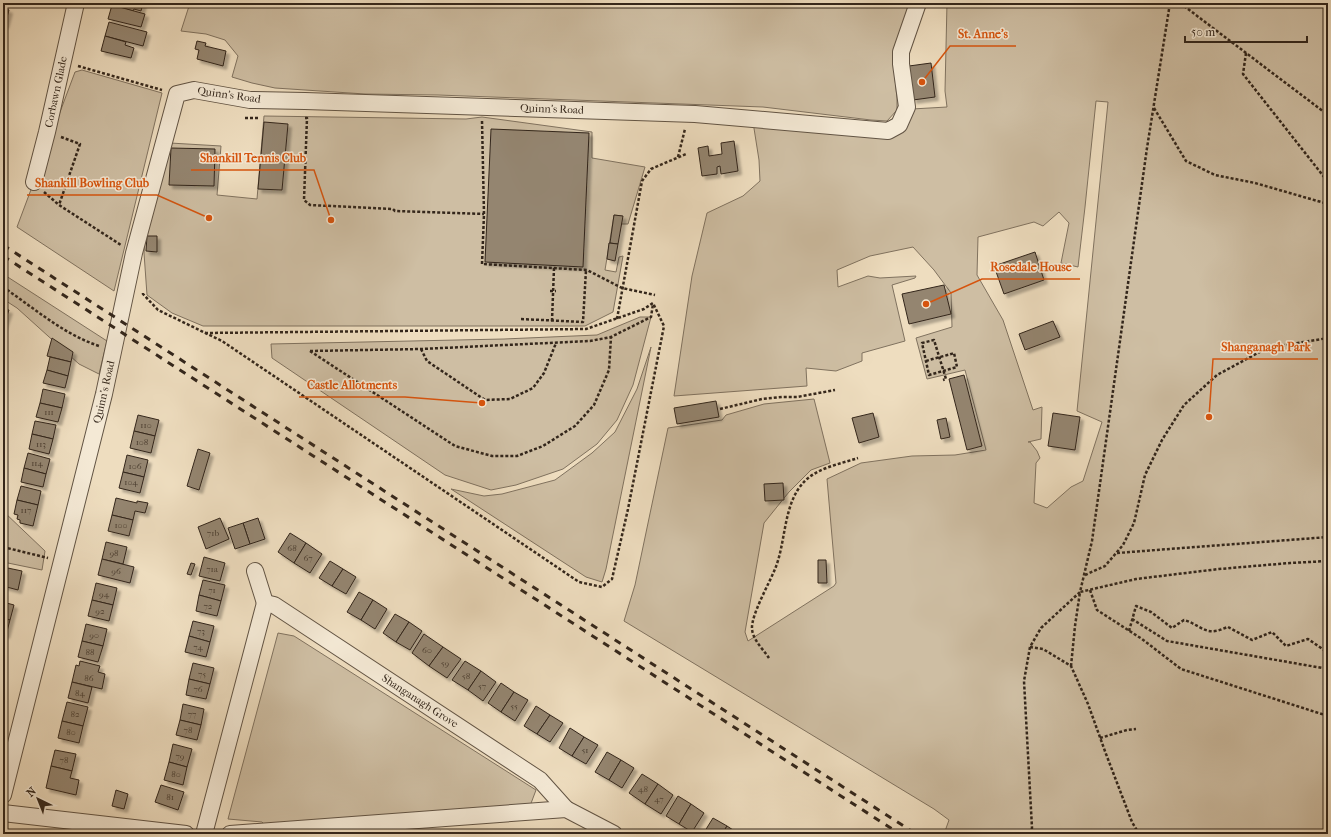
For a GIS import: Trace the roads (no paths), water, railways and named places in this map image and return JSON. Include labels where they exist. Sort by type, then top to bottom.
[{"type":"street","name":"Corbawn Glade","points":[[34,182],[47,132],[76,3]]},
{"type":"street","name":"Quinn's Road","points":[[3,796],[104,394],[134,253],[177,94],[194,90],[250,100],[734,116],[888,131],[899,125],[907,107],[901,64],[901,52],[918,3]]},
{"type":"street","points":[[204,834],[265,602],[256,571]]},
{"type":"street","name":"Shanganagh Grove","points":[[265,602],[274,605],[540,780],[566,809],[614,834]]},
{"type":"street","points":[[230,834],[566,809]]},
{"type":"street","points":[[3,813],[186,834]]},
{"type":"railway","points":[[3,245],[916,834]]},
{"type":"railway","points":[[3,256],[900,834]]},
{"type":"place","name":"St. Anne's","points":[[922,82]]},
{"type":"place","name":"Shankill Bowling Club","points":[[209,218]]},
{"type":"place","name":"Shankill Tennis Club","points":[[331,220]]},
{"type":"place","name":"Rosedale House","points":[[926,304]]},
{"type":"place","name":"Castle Allotments","points":[[482,403]]},
{"type":"place","name":"Shanganagh Park","points":[[1209,417]]}]
